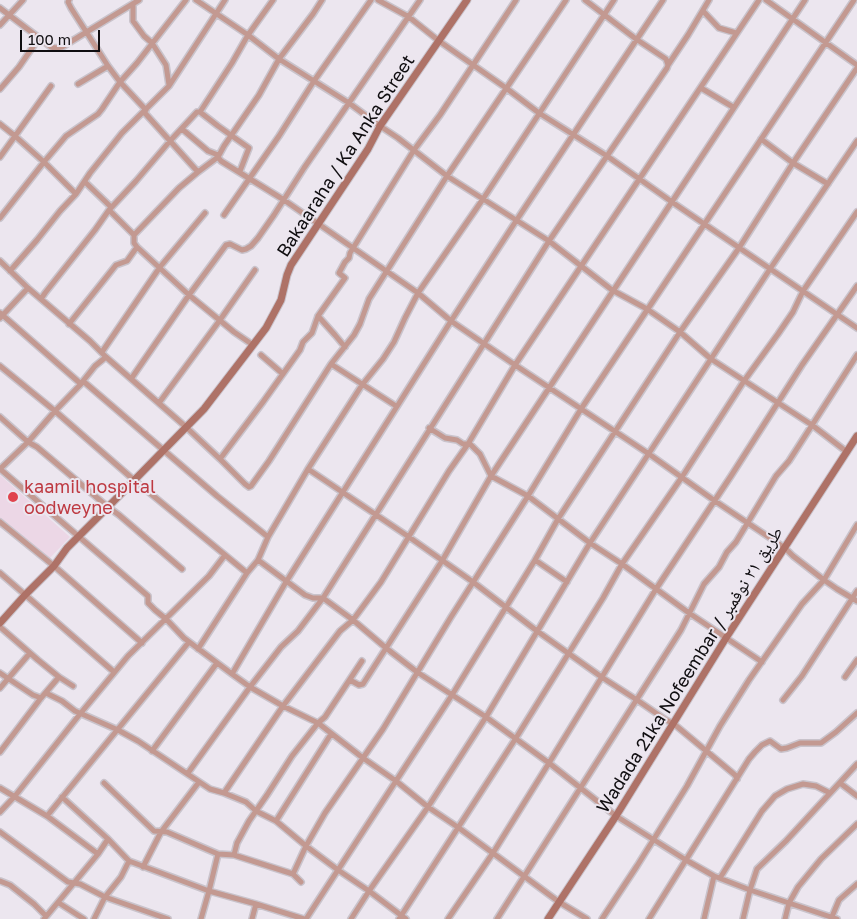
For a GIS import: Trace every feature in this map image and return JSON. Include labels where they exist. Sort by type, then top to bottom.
[{"type":"street","points":[[0,25],[23,0]]},
{"type":"street","points":[[70,0],[68,2],[71,8],[108,66],[198,172]]},
{"type":"street","points":[[0,8],[50,47],[55,48],[62,47],[139,0]]},
{"type":"street","points":[[0,218],[66,136],[98,114],[120,82],[186,0]]},
{"type":"street","points":[[196,0],[248,35],[279,59],[349,103],[447,176],[549,241],[612,290],[647,309],[680,332],[711,359],[812,425],[847,452]]},
{"type":"street","points":[[10,271],[76,194],[122,132],[169,86],[225,0]]},
{"type":"street","points":[[41,299],[110,208],[197,112],[200,112],[248,35],[273,0]]},
{"type":"street","points":[[134,235],[179,188],[218,156],[259,95],[279,59],[322,0]]},
{"type":"street","points":[[224,215],[371,0]]},
{"type":"street","points":[[378,0],[409,17],[539,113],[607,156],[857,328]]},
{"type":"street","points":[[131,379],[226,245],[230,244],[242,250],[251,246],[264,230],[420,0]]},
{"type":"street","name":"Bakaaraha / Ka Anka Street","points":[[0,625],[24,595],[54,566],[67,548],[204,409],[266,328],[277,310],[291,266],[368,150],[380,126],[467,0]]},
{"type":"street","points":[[220,459],[312,332],[318,316],[345,278],[339,273],[349,258],[350,252],[414,150],[516,0]]},
{"type":"street","points":[[0,261],[28,288],[186,427],[249,487],[269,461],[331,364],[357,329],[369,299],[447,176],[566,0]]},
{"type":"street","points":[[585,0],[666,59],[668,65]]},
{"type":"street","points":[[198,649],[247,573],[258,560],[268,537],[362,385],[394,342],[418,293],[614,0]]},
{"type":"street","points":[[232,674],[286,582],[396,406],[663,0]]},
{"type":"street","points":[[188,774],[250,687],[281,647],[298,632],[323,598],[549,241],[688,35],[709,0]]},
{"type":"street","points":[[224,793],[283,706],[340,631],[353,620],[381,582],[468,444],[515,365],[759,0]]},
{"type":"street","points":[[62,797],[129,861],[209,892],[305,919],[452,695],[558,520],[680,332],[739,248],[857,66],[766,0]]},
{"type":"street","points":[[350,680],[359,685],[363,684],[442,561],[491,476],[804,0]]},
{"type":"street","points":[[293,874],[325,813],[383,728],[581,409],[854,0]]},
{"type":"street","points":[[133,4],[133,22],[152,43],[166,65],[169,86]]},
{"type":"street","points":[[703,11],[719,28],[736,33]]},
{"type":"street","points":[[0,89],[19,67],[39,38]]},
{"type":"street","points":[[78,84],[108,66]]},
{"type":"street","points":[[0,156],[52,86]]},
{"type":"street","points":[[701,88],[733,107]]},
{"type":"street","points":[[200,112],[249,148],[240,171]]},
{"type":"street","points":[[0,124],[44,162],[76,194]]},
{"type":"street","points":[[182,129],[222,161],[284,200],[418,293],[451,321],[748,522],[785,548],[824,580],[855,599]]},
{"type":"street","points":[[761,139],[794,163],[828,184]]},
{"type":"street","points":[[351,919],[428,807],[486,716],[590,543],[857,140]]},
{"type":"street","points":[[85,182],[134,235],[134,243],[137,247],[189,295],[253,345]]},
{"type":"street","points":[[46,692],[80,714],[118,730],[138,741],[210,789],[246,802],[256,811],[276,821],[306,846],[369,891],[402,918],[569,654],[622,564],[682,477],[744,381],[793,312],[804,291],[857,212]]},
{"type":"street","points":[[205,213],[160,267],[104,355],[28,442],[0,469],[148,596],[148,603],[198,649],[250,687],[318,723],[428,807],[559,902],[587,919]]},
{"type":"street","points":[[69,324],[116,264],[127,260],[137,247]]},
{"type":"street","points":[[158,403],[255,270]]},
{"type":"street","points":[[448,919],[493,853],[603,678],[656,589],[802,365],[857,286]]},
{"type":"street","points":[[28,288],[1,315],[268,537]]},
{"type":"street","points":[[318,316],[344,348]]},
{"type":"street","points":[[261,355],[283,374]]},
{"type":"street","points":[[497,919],[681,630],[704,584],[719,567],[727,552],[736,542],[776,476],[789,461],[857,355]]},
{"type":"street","points":[[331,364],[396,406]]},
{"type":"street","points":[[0,366],[247,573]]},
{"type":"street","points":[[0,417],[182,569]]},
{"type":"street","points":[[430,428],[445,438],[472,446],[480,454],[491,476],[528,496],[590,543],[762,662]]},
{"type":"street","name":"Wadada 21ka Nofeembar / طريق ٢١ نوفمبر","points":[[548,919],[616,816],[726,638],[857,436]]},
{"type":"street","points":[[308,470],[409,536],[473,582],[536,631],[603,678],[674,724],[735,775],[737,779]]},
{"type":"street","points":[[0,522],[54,566],[142,643]]},
{"type":"street","points":[[602,919],[687,786],[720,726],[740,695],[802,604],[824,580],[857,525]]},
{"type":"street","points":[[0,812],[128,656],[209,576],[225,555]]},
{"type":"street","points":[[258,560],[305,595],[313,598],[323,598],[417,672],[486,716],[616,816],[717,877],[833,918],[839,900],[857,884]]},
{"type":"street","points":[[535,560],[567,582]]},
{"type":"street","points":[[0,573],[114,672]]},
{"type":"street","points":[[784,700],[855,599],[857,591]]},
{"type":"street","points":[[0,625],[30,653],[73,686]]},
{"type":"street","points":[[47,816],[189,642]]},
{"type":"street","points":[[0,688],[30,653]]},
{"type":"street","points":[[845,677],[857,660]]},
{"type":"street","points":[[234,855],[237,843],[292,756],[325,717],[362,662]]},
{"type":"street","points":[[152,751],[217,663]]},
{"type":"street","points":[[0,673],[33,695],[42,698]]},
{"type":"street","points":[[0,752],[59,677]]},
{"type":"street","points":[[650,919],[749,759],[762,745],[770,741],[781,749],[800,743],[821,742],[836,732],[857,713]]},
{"type":"street","points":[[276,821],[331,734]]},
{"type":"street","points":[[743,919],[757,869],[786,841],[857,764]]},
{"type":"street","points":[[143,867],[161,832],[200,782]]},
{"type":"street","points":[[104,783],[154,831],[167,832],[218,854],[234,855],[293,874],[301,882]]},
{"type":"street","points":[[840,783],[857,796]]},
{"type":"street","points":[[704,919],[717,877],[762,810],[775,796],[786,789],[803,784],[816,786],[830,793]]},
{"type":"street","points":[[0,788],[47,816],[98,854]]},
{"type":"street","points":[[785,919],[789,903],[798,887],[814,867],[857,824]]},
{"type":"street","points":[[0,832],[68,882],[80,884],[105,897],[168,919]]},
{"type":"street","points":[[0,881],[16,890],[34,904],[45,918],[98,854],[108,839]]},
{"type":"street","points":[[201,919],[218,854]]},
{"type":"street","points":[[94,919],[105,897],[121,877],[129,861]]},
{"type":"street","points":[[58,903],[84,919]]},
{"type":"street","points":[[252,919],[256,904]]},
{"type":"shaded area","name":"kaamil hospital oodweyne","points":[[0,475],[70,537],[48,560],[0,519]]},
{"type":"place","name":"kaamil hospital oodweyne","points":[[13,497]]}]
